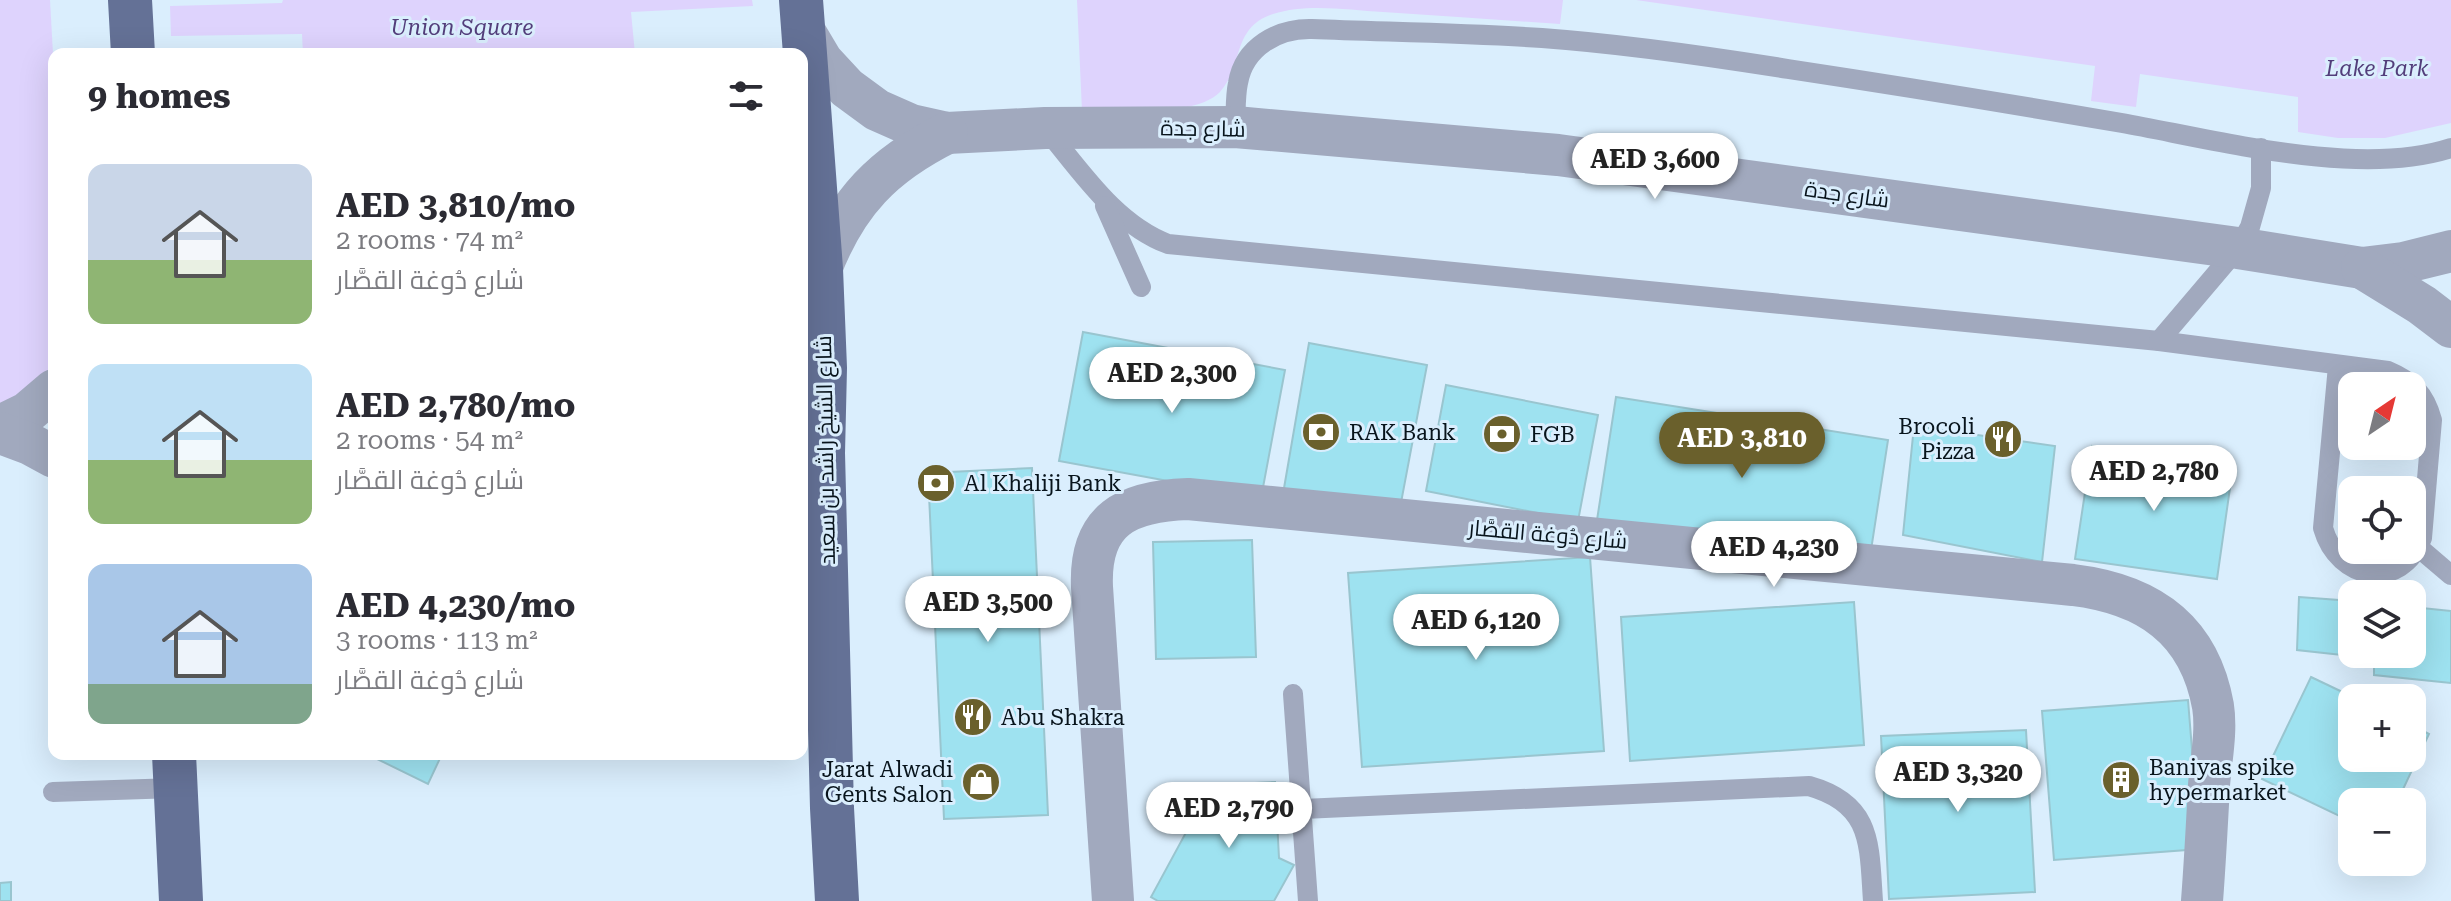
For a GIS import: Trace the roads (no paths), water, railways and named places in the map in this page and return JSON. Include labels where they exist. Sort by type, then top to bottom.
[{"type":"main road","points":[[130,0],[133,48]]},
{"type":"main road","name":"شارع الشيخ راشد بن سعيد","points":[[802,14],[805,48]]},
{"type":"main road","name":"شارع الشيخ راشد بن سعيد","points":[[808,95],[825,368],[823,453],[837,901]]},
{"type":"main road","points":[[175,771],[181,901]]},
{"type":"street","name":"شارع جدة","points":[[802,14],[822,61],[847,88],[877,110],[911,125],[947,133],[1045,128],[1235,127],[1558,155],[2238,248],[2362,268],[2403,263],[2451,251]]},
{"type":"street","name":"شارع جدة","points":[[821,269],[833,239],[869,187],[919,147],[947,133]]},
{"type":"street","name":"شارع جدة","points":[[2362,268],[2451,327]]},
{"type":"street","points":[[0,426],[27,413],[48,395]]},
{"type":"street","points":[[0,433],[48,454]]},
{"type":"street","name":"شارع دُوغة القصَّار","points":[[1113,901],[1092,587],[1093,557],[1105,530],[1126,509],[1156,501],[1188,499],[2073,585],[2107,589],[2139,601],[2167,620],[2189,646],[2205,676],[2213,709],[2202,901]]},
{"type":"lane","points":[[1235,127],[1238,83],[1243,67],[1252,53],[1279,33],[1295,28],[1543,38],[1683,54],[2261,148],[2346,158],[2419,156],[2451,148]]},
{"type":"lane","points":[[1045,128],[1129,223],[1146,236],[1189,248],[2159,341],[2388,371],[2404,378],[2427,403],[2432,420],[2426,496]]},
{"type":"lane","points":[[2159,341],[2238,248],[2250,227],[2261,188],[2261,148]]},
{"type":"lane","points":[[1098,191],[1141,287]]},
{"type":"lane","points":[[2338,366],[2323,511],[2327,545],[2338,559]]},
{"type":"lane","points":[[2426,553],[2449,571]]},
{"type":"lane","points":[[2345,564],[2369,573],[2386,572],[2402,564]]},
{"type":"lane","points":[[1293,694],[1308,901]]},
{"type":"lane","points":[[53,792],[175,771]]},
{"type":"lane","points":[[1303,809],[1809,786],[1829,792],[1847,803],[1860,818],[1868,837],[1873,901]]},
{"type":"place","name":"RAK Bank","points":[[1321,432]]},
{"type":"place","name":"FGB","points":[[1502,434]]},
{"type":"place","name":"Brocoli Pizza","points":[[2003,439]]},
{"type":"place","name":"Al Khaliji Bank","points":[[936,483]]},
{"type":"place","name":"Abu Shakra","points":[[973,717]]},
{"type":"place","name":"Baniyas spike hypermarket","points":[[2121,780]]},
{"type":"place","name":"Jarat Alwadi Gents Salon","points":[[981,782]]},
{"type":"park label","name":"Union Square","points":[[462,27]]},
{"type":"park label","name":"Lake Park","points":[[2377,68]]}]
